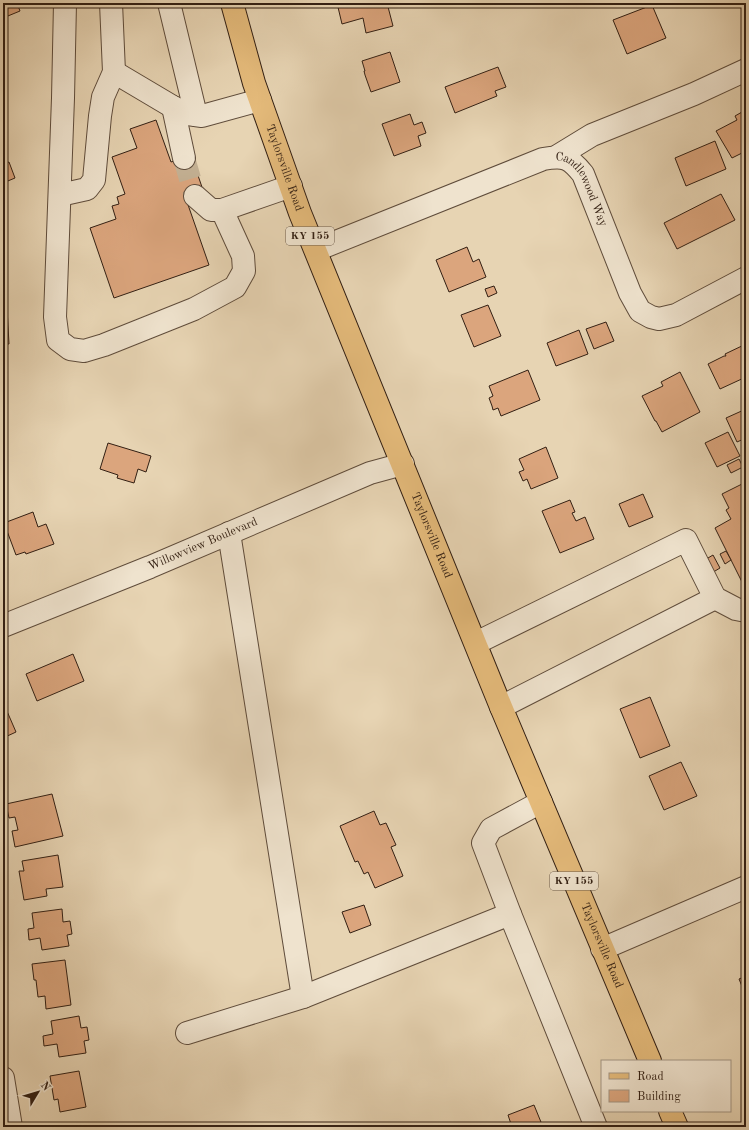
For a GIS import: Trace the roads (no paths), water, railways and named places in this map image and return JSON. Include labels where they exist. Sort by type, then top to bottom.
[{"type":"main road","name":"Taylorsville Road","points":[[232,3],[254,83],[300,213],[501,707],[650,1060]]},
{"type":"main road","points":[[670,1112],[677,1127]]},
{"type":"street","points":[[65,3],[55,317],[58,340],[70,350],[84,351],[104,345],[194,309],[235,287],[244,271],[243,256],[222,210]]},
{"type":"street","points":[[60,195],[87,189],[94,180],[103,97],[114,72],[111,3]]},
{"type":"street","points":[[169,3],[196,115]]},
{"type":"street","points":[[556,157],[592,135],[694,94],[746,70]]},
{"type":"street","points":[[114,72],[188,114],[202,116],[260,100]]},
{"type":"street","points":[[174,107],[184,158]]},
{"type":"street","name":"Candlewood Way","points":[[316,250],[543,159],[556,157],[567,159],[574,163],[583,174],[630,293],[640,311],[651,317],[659,319],[676,315],[746,278]]},
{"type":"street","points":[[195,196],[211,210],[222,210],[291,186]]},
{"type":"street","name":"Willowview Boulevard","points":[[3,626],[150,567],[370,473],[403,464]]},
{"type":"street","points":[[229,533],[303,996]]},
{"type":"street","points":[[476,643],[686,540],[715,598],[736,609],[746,611]]},
{"type":"street","points":[[501,707],[715,598]]},
{"type":"street","points":[[541,802],[491,829],[483,843],[596,1127]]},
{"type":"street","points":[[602,949],[746,887]]},
{"type":"street","points":[[187,1033],[303,996],[510,914]]},
{"type":"street","points":[[3,1078],[11,1127]]},
{"type":"tunnel","points":[[184,158],[195,196]]}]
